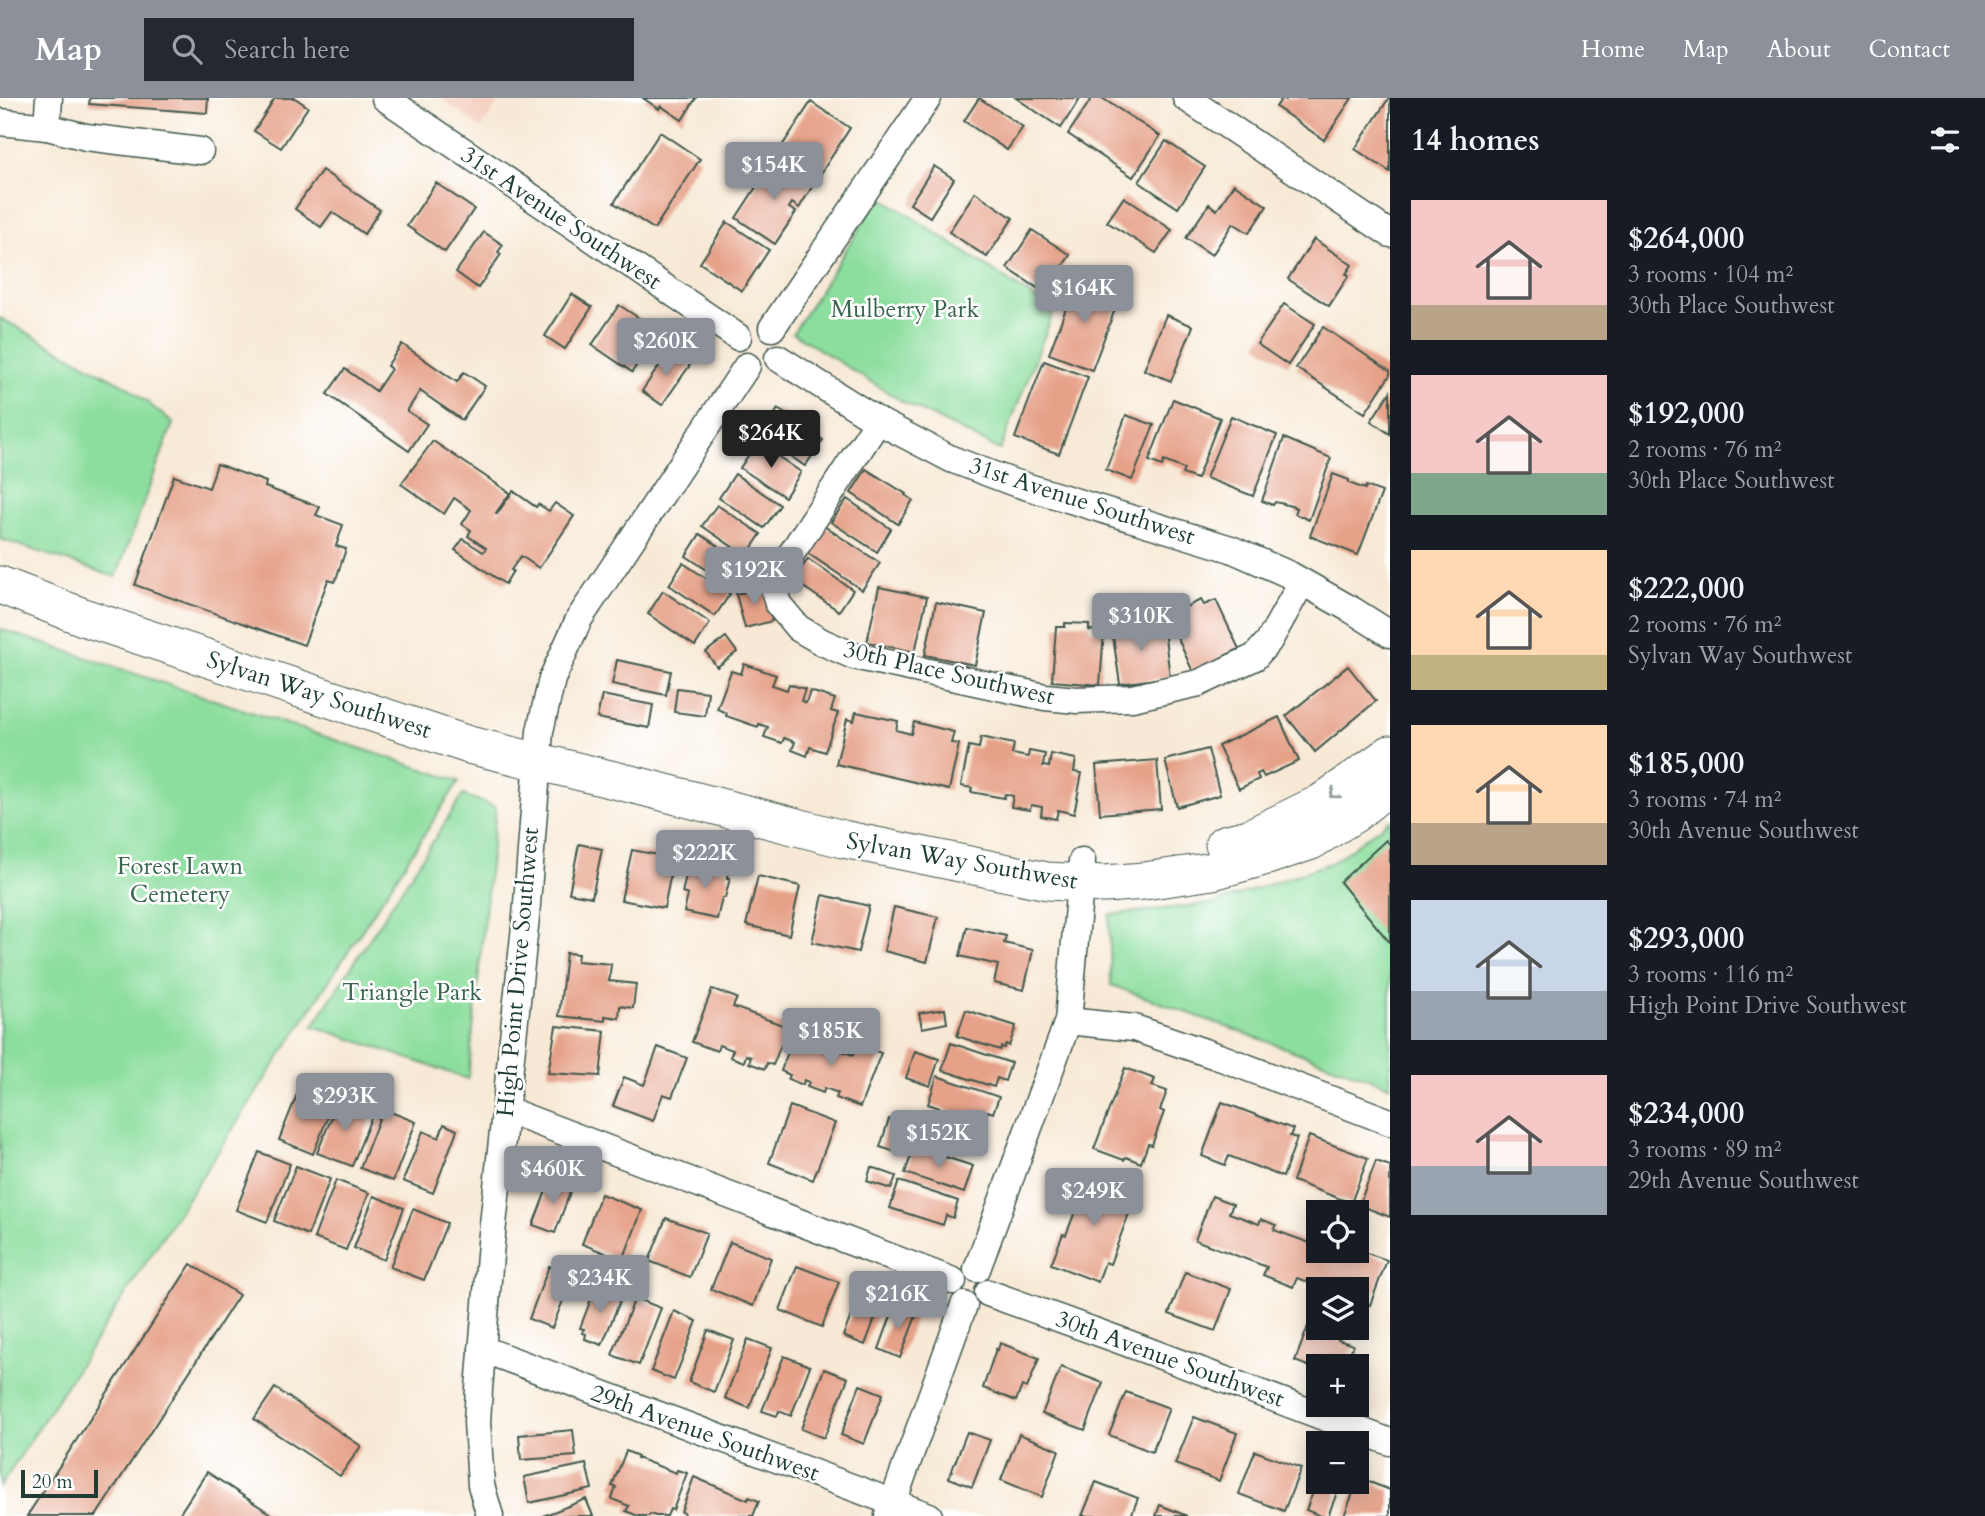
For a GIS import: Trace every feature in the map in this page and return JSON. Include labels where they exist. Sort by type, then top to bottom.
[{"type":"street","points":[[47,127],[50,98]]},
{"type":"street","name":"31st Avenue Southwest","points":[[385,98],[738,337]]},
{"type":"street","points":[[772,328],[928,98]]},
{"type":"street","points":[[1186,98],[1390,234]]},
{"type":"street","points":[[0,122],[47,127],[86,138],[200,151]]},
{"type":"street","points":[[758,324],[772,328],[781,341],[782,349],[778,358],[764,369],[757,370],[747,366],[739,359],[736,344],[738,337],[750,326],[758,324]]},
{"type":"street","name":"31st Avenue Southwest","points":[[778,358],[878,421],[951,459],[1012,482],[1231,549],[1302,582],[1390,634]]},
{"type":"street","name":"High Point Drive Southwest","points":[[490,1516],[481,1485],[477,1422],[526,917],[540,730],[552,679],[571,633],[584,610],[747,366]]},
{"type":"street","name":"30th Place Southwest","points":[[878,421],[773,585],[778,604],[798,628],[854,656],[1045,697],[1077,700],[1132,698],[1199,683],[1255,657],[1269,641],[1302,582]]},
{"type":"street","name":"Sylvan Way Southwest","points":[[0,585],[86,618],[469,746],[643,787],[843,839],[1047,881],[1249,838],[1321,803],[1390,754]]},
{"type":"street","name":"Sylvan Way Southwest","points":[[1082,873],[1115,884],[1213,870],[1267,856],[1311,841],[1354,814],[1390,785]]},
{"type":"street","points":[[506,1111],[958,1293],[976,1304],[982,1301],[983,1281],[1068,1021],[1082,873]]},
{"type":"street","points":[[1068,1021],[1134,1028],[1222,1058],[1390,1122]]},
{"type":"street","name":"30th Avenue Southwest","points":[[983,1281],[1119,1340],[1390,1442]]},
{"type":"street","points":[[891,1509],[958,1293]]},
{"type":"street","name":"29th Avenue Southwest","points":[[482,1349],[891,1509],[929,1516]]},
{"type":"shaded area","points":[[441,98],[501,98],[481,129]]},
{"type":"green space","name":"Mulberry Park","points":[[880,196],[1054,311],[1000,450],[903,402],[793,333]]},
{"type":"green space","points":[[0,318],[128,387],[173,423],[116,577],[0,539]]},
{"type":"green space","name":"Forest Lawn Cemetery","points":[[0,629],[459,781],[0,1487]]},
{"type":"green space","name":"Triangle Park","points":[[463,795],[496,807],[468,1079],[313,1026]]},
{"type":"green space","points":[[1390,820],[1390,1086],[1111,985],[1109,915],[1216,903],[1333,862]]},
{"type":"building","points":[[90,98],[208,98],[207,113],[89,104]]},
{"type":"building","points":[[275,98],[295,98],[308,107],[281,148],[254,131]]},
{"type":"building","points":[[643,98],[696,98],[682,120]]},
{"type":"building","points":[[979,98],[1023,127],[1007,150],[964,121]]},
{"type":"building","points":[[1016,98],[1080,98],[1061,128]]},
{"type":"building","points":[[1092,98],[1102,98],[1160,136],[1133,177],[1068,134]]},
{"type":"building","points":[[1282,98],[1352,98],[1324,140],[1276,107]]},
{"type":"building","points":[[1390,98],[1390,172],[1355,149]]},
{"type":"building","points":[[811,102],[850,128],[816,181],[776,155]]},
{"type":"building","points":[[660,132],[700,159],[654,229],[614,203]]},
{"type":"building","points":[[1166,141],[1205,167],[1178,208],[1139,182]]},
{"type":"building","points":[[773,161],[812,187],[799,208],[792,203],[789,208],[796,212],[775,244],[736,218]]},
{"type":"building","points":[[934,166],[954,179],[930,217],[910,204]]},
{"type":"building","points":[[322,170],[380,210],[364,234],[332,212],[321,227],[295,209]]},
{"type":"building","points":[[436,183],[474,209],[445,252],[407,226]]},
{"type":"building","points":[[1234,184],[1267,206],[1249,233],[1233,223],[1212,255],[1186,238],[1209,204],[1217,210]]},
{"type":"building","points":[[975,192],[1013,218],[987,257],[949,232]]},
{"type":"building","points":[[1124,197],[1172,230],[1156,253],[1107,222]]},
{"type":"building","points":[[727,222],[769,250],[742,291],[700,263]]},
{"type":"building","points":[[1032,230],[1070,255],[1045,293],[1007,268]]},
{"type":"building","points":[[484,232],[503,245],[498,252],[501,254],[478,288],[456,272]]},
{"type":"building","points":[[1314,239],[1352,265],[1346,274],[1349,275],[1329,306],[1288,279]]},
{"type":"building","points":[[1077,279],[1120,296],[1092,370],[1049,354]]},
{"type":"building","points":[[572,294],[592,307],[565,349],[545,336]]},
{"type":"building","points":[[1284,304],[1315,324],[1288,365],[1257,344]]},
{"type":"building","points":[[619,305],[659,331],[632,372],[592,345]]},
{"type":"building","points":[[1166,315],[1193,326],[1171,381],[1144,370]]},
{"type":"building","points":[[1323,327],[1390,371],[1365,413],[1296,368]]},
{"type":"building","points":[[402,344],[457,382],[464,372],[485,386],[462,420],[420,391],[407,411],[427,424],[409,451],[327,394],[345,369],[376,391],[391,369],[387,366]]},
{"type":"building","points":[[670,350],[690,365],[662,405],[642,391]]},
{"type":"building","points":[[1044,361],[1088,377],[1059,454],[1015,438]]},
{"type":"building","points":[[1390,392],[1390,434],[1371,421]]},
{"type":"building","points":[[1173,399],[1220,418],[1197,479],[1182,474],[1184,469],[1164,461],[1162,466],[1149,461]]},
{"type":"building","points":[[778,409],[823,440],[805,466],[761,436]]},
{"type":"building","points":[[1126,415],[1154,425],[1132,480],[1106,470]]},
{"type":"building","points":[[1231,416],[1277,435],[1253,496],[1206,478]]},
{"type":"building","points":[[1284,438],[1331,458],[1309,520],[1295,514],[1297,508],[1262,501]]},
{"type":"building","points":[[433,441],[510,493],[497,514],[513,491],[536,507],[538,504],[549,511],[555,503],[574,516],[539,568],[521,556],[505,584],[455,550],[463,539],[483,552],[486,548],[468,536],[471,530],[462,524],[471,510],[454,498],[444,514],[401,484]]},
{"type":"building","points":[[757,442],[801,472],[785,497],[740,468]]},
{"type":"building","points":[[217,464],[266,482],[265,487],[320,507],[316,515],[343,525],[336,546],[346,549],[335,582],[328,580],[304,645],[135,585],[174,476],[209,488]]},
{"type":"building","points":[[866,469],[913,500],[898,524],[851,493]]},
{"type":"building","points":[[735,474],[780,505],[764,528],[719,498]]},
{"type":"building","points":[[1333,474],[1365,489],[1366,486],[1382,492],[1358,555],[1310,536]]},
{"type":"building","points":[[847,499],[891,529],[877,552],[831,522]]},
{"type":"building","points":[[717,505],[761,534],[746,556],[702,526]]},
{"type":"building","points":[[824,526],[880,563],[862,590],[806,552]]},
{"type":"building","points":[[700,534],[746,564],[731,586],[686,556]]},
{"type":"building","points":[[808,559],[853,590],[839,611],[793,580]]},
{"type":"building","points":[[683,563],[730,594],[715,616],[669,585]]},
{"type":"building","points":[[764,587],[772,621],[745,628],[736,594]]},
{"type":"building","points":[[879,587],[927,597],[915,652],[867,642]]},
{"type":"building","points":[[663,591],[710,623],[695,646],[648,614]]},
{"type":"building","points":[[1201,600],[1204,605],[1216,600],[1239,649],[1193,672],[1169,619],[1181,613],[1181,609]]},
{"type":"building","points":[[936,602],[986,613],[975,665],[925,655]]},
{"type":"building","points":[[1163,622],[1170,677],[1120,684],[1112,630]]},
{"type":"building","points":[[1065,623],[1089,624],[1089,630],[1104,631],[1100,685],[1052,681],[1056,627],[1065,627]]},
{"type":"building","points":[[726,637],[737,652],[717,667],[706,652]]},
{"type":"building","points":[[617,660],[671,671],[666,695],[612,684]]},
{"type":"building","points":[[744,664],[776,675],[772,685],[787,690],[789,684],[805,689],[801,701],[806,703],[810,691],[835,699],[831,711],[838,713],[825,752],[810,747],[807,756],[792,750],[795,742],[784,738],[782,743],[764,737],[768,727],[759,724],[758,727],[726,716],[727,713],[717,709],[731,671],[741,674]]},
{"type":"building","points":[[1348,666],[1376,701],[1315,752],[1286,716]]},
{"type":"building","points":[[677,688],[708,692],[705,716],[674,712]]},
{"type":"building","points":[[602,695],[653,705],[649,728],[597,718]]},
{"type":"building","points":[[856,712],[898,721],[896,730],[911,734],[914,722],[954,732],[951,743],[959,744],[949,790],[836,764],[847,719],[854,721]]},
{"type":"building","points":[[1279,717],[1299,761],[1264,777],[1261,772],[1257,774],[1259,779],[1239,789],[1218,746]]},
{"type":"building","points":[[981,737],[1014,744],[1012,754],[1028,757],[1029,751],[1045,754],[1043,766],[1049,767],[1051,754],[1076,759],[1074,772],[1082,773],[1074,814],[1058,810],[1056,819],[1041,816],[1042,807],[1031,805],[1030,810],[1011,807],[1013,796],[1005,794],[1004,798],[971,792],[972,788],[961,786],[969,746],[979,748]]},
{"type":"building","points":[[1208,749],[1220,795],[1177,807],[1165,760]]},
{"type":"building","points":[[1157,760],[1161,809],[1100,814],[1096,765]]},
{"type":"building","points":[[1386,840],[1390,845],[1390,943],[1340,882]]},
{"type":"building","points":[[579,844],[602,849],[592,897],[569,893]]},
{"type":"building","points":[[632,850],[674,858],[664,908],[621,900]]},
{"type":"building","points":[[689,862],[728,871],[727,878],[730,878],[717,919],[684,912],[688,895],[682,893]]},
{"type":"building","points":[[758,876],[800,886],[789,935],[746,925]]},
{"type":"building","points":[[823,895],[869,906],[858,952],[812,942]]},
{"type":"building","points":[[894,907],[938,917],[927,962],[884,951]]},
{"type":"building","points":[[967,927],[1006,936],[1004,943],[1033,950],[1024,990],[994,983],[998,965],[960,956]]},
{"type":"building","points":[[566,953],[578,954],[577,961],[611,964],[609,981],[636,984],[633,1008],[620,1006],[619,1018],[605,1016],[605,1021],[559,1016]]},
{"type":"building","points":[[712,989],[737,998],[733,1007],[788,1027],[773,1065],[767,1063],[765,1069],[749,1063],[751,1057],[746,1055],[744,1062],[730,1057],[733,1050],[719,1045],[717,1051],[692,1042]]},
{"type":"building","points":[[945,1009],[947,1023],[922,1028],[919,1013]]},
{"type":"building","points":[[966,1010],[1016,1026],[1009,1046],[1006,1044],[1000,1050],[957,1036]]},
{"type":"building","points":[[556,1026],[605,1031],[600,1076],[548,1073]]},
{"type":"building","points":[[795,1033],[853,1055],[857,1044],[881,1053],[860,1107],[836,1098],[838,1093],[825,1088],[823,1093],[807,1087],[809,1082],[804,1080],[803,1085],[788,1079],[790,1075],[781,1071]]},
{"type":"building","points":[[951,1043],[1011,1063],[1005,1081],[997,1078],[994,1087],[942,1070]]},
{"type":"building","points":[[658,1047],[687,1058],[672,1097],[663,1094],[653,1121],[613,1106],[624,1077],[644,1085]]},
{"type":"building","points":[[915,1051],[939,1059],[930,1086],[906,1078]]},
{"type":"building","points":[[1125,1068],[1155,1079],[1152,1086],[1167,1091],[1160,1110],[1164,1112],[1152,1145],[1148,1144],[1141,1163],[1094,1149]]},
{"type":"building","points":[[937,1076],[999,1097],[993,1113],[988,1111],[984,1123],[928,1104]]},
{"type":"building","points":[[319,1083],[338,1091],[313,1154],[279,1140],[300,1087],[315,1093]]},
{"type":"building","points":[[339,1099],[373,1113],[352,1166],[317,1153]]},
{"type":"building","points":[[1222,1102],[1293,1129],[1290,1136],[1297,1138],[1283,1177],[1229,1156],[1225,1165],[1202,1156]]},
{"type":"building","points":[[790,1106],[835,1123],[813,1180],[769,1163]]},
{"type":"building","points":[[383,1109],[416,1122],[393,1181],[360,1168]]},
{"type":"building","points":[[929,1113],[980,1130],[973,1151],[969,1149],[964,1154],[923,1140]]},
{"type":"building","points":[[889,1119],[914,1127],[905,1155],[880,1147]]},
{"type":"building","points":[[444,1124],[457,1130],[433,1193],[403,1181],[423,1131],[439,1138]]},
{"type":"building","points":[[1309,1136],[1368,1158],[1352,1200],[1343,1200],[1293,1181]]},
{"type":"building","points":[[914,1147],[973,1166],[964,1193],[905,1173]]},
{"type":"building","points":[[259,1152],[290,1164],[267,1222],[236,1210]]},
{"type":"building","points":[[1376,1161],[1390,1166],[1390,1217],[1369,1209],[1369,1200],[1361,1200]]},
{"type":"building","points":[[296,1166],[330,1179],[308,1235],[274,1221]]},
{"type":"building","points":[[871,1167],[896,1176],[891,1189],[867,1181]]},
{"type":"building","points":[[1090,1173],[1133,1189],[1126,1206],[1131,1208],[1110,1264],[1105,1262],[1098,1282],[1051,1264],[1063,1234],[1066,1235]]},
{"type":"building","points":[[551,1178],[572,1187],[555,1233],[533,1225]]},
{"type":"building","points":[[336,1180],[369,1193],[346,1250],[314,1238]]},
{"type":"building","points":[[899,1181],[958,1201],[953,1218],[946,1215],[943,1225],[890,1208]]},
{"type":"building","points":[[601,1194],[642,1210],[623,1260],[582,1244]]},
{"type":"building","points":[[374,1196],[404,1208],[384,1260],[354,1248]]},
{"type":"building","points":[[1212,1196],[1233,1204],[1229,1213],[1259,1224],[1261,1219],[1276,1225],[1274,1230],[1306,1242],[1306,1263],[1369,1263],[1369,1254],[1387,1260],[1370,1305],[1369,1277],[1306,1277],[1306,1281],[1297,1278],[1293,1287],[1263,1275],[1267,1267],[1195,1240]]},
{"type":"building","points":[[413,1209],[447,1223],[424,1280],[390,1267]]},
{"type":"building","points":[[666,1218],[707,1233],[690,1277],[649,1261]]},
{"type":"building","points":[[730,1242],[771,1258],[753,1306],[711,1289]]},
{"type":"building","points":[[191,1264],[239,1295],[96,1516],[27,1516]]},
{"type":"building","points":[[549,1266],[573,1275],[552,1328],[529,1319]]},
{"type":"building","points":[[797,1266],[839,1282],[822,1327],[780,1310]]},
{"type":"building","points":[[1185,1272],[1231,1289],[1215,1331],[1169,1314]]},
{"type":"building","points":[[596,1286],[622,1296],[602,1345],[585,1339],[586,1334],[582,1333],[584,1329],[580,1328]]},
{"type":"building","points":[[861,1291],[882,1299],[865,1345],[843,1336]]},
{"type":"building","points":[[635,1298],[661,1308],[639,1365],[612,1355]]},
{"type":"building","points":[[895,1305],[917,1313],[900,1358],[879,1349]]},
{"type":"building","points":[[674,1311],[697,1321],[674,1380],[651,1371]]},
{"type":"building","points":[[708,1330],[734,1340],[714,1392],[689,1382]]},
{"type":"building","points":[[1306,1332],[1306,1340],[1338,1340],[1353,1345],[1350,1354],[1306,1354],[1306,1365],[1295,1361]]},
{"type":"building","points":[[748,1339],[772,1348],[749,1408],[725,1398]]},
{"type":"building","points":[[1000,1343],[1039,1358],[1027,1388],[1022,1386],[1016,1401],[983,1388]]},
{"type":"building","points":[[784,1356],[810,1366],[791,1416],[779,1411],[777,1416],[762,1411]]},
{"type":"building","points":[[1061,1367],[1103,1383],[1085,1430],[1042,1414]]},
{"type":"building","points":[[824,1369],[848,1378],[824,1438],[801,1429]]},
{"type":"building","points":[[860,1385],[883,1394],[864,1444],[841,1435]]},
{"type":"building","points":[[275,1388],[361,1446],[340,1476],[254,1419]]},
{"type":"building","points":[[1126,1392],[1169,1408],[1152,1452],[1109,1435]]},
{"type":"building","points":[[1194,1417],[1237,1433],[1219,1481],[1175,1464]]},
{"type":"building","points":[[573,1430],[576,1456],[521,1460],[519,1435]]},
{"type":"building","points":[[967,1432],[990,1440],[972,1487],[949,1478]]},
{"type":"building","points":[[1019,1434],[1059,1450],[1042,1497],[1001,1480]]},
{"type":"building","points":[[626,1451],[676,1473],[677,1470],[687,1473],[673,1510],[670,1509],[667,1516],[638,1516],[626,1511],[629,1506],[612,1499],[616,1487],[612,1486]]},
{"type":"building","points":[[1255,1451],[1301,1468],[1284,1511],[1239,1494]]},
{"type":"building","points":[[586,1464],[592,1489],[529,1503],[524,1477]]},
{"type":"building","points":[[207,1472],[274,1516],[178,1516]]},
{"type":"building","points":[[694,1477],[748,1500],[749,1497],[759,1501],[753,1516],[683,1516],[684,1513],[681,1512]]},
{"type":"building","points":[[1096,1482],[1138,1498],[1131,1516],[1082,1516]]},
{"type":"building","points":[[1369,1482],[1390,1490],[1390,1516],[1344,1516],[1353,1494],[1369,1494]]},
{"type":"building","points":[[1312,1494],[1336,1494],[1328,1516],[1306,1510]]},
{"type":"building","points":[[586,1499],[593,1516],[543,1516]]},
{"type":"building","points":[[1160,1505],[1187,1516],[1156,1516]]}]
